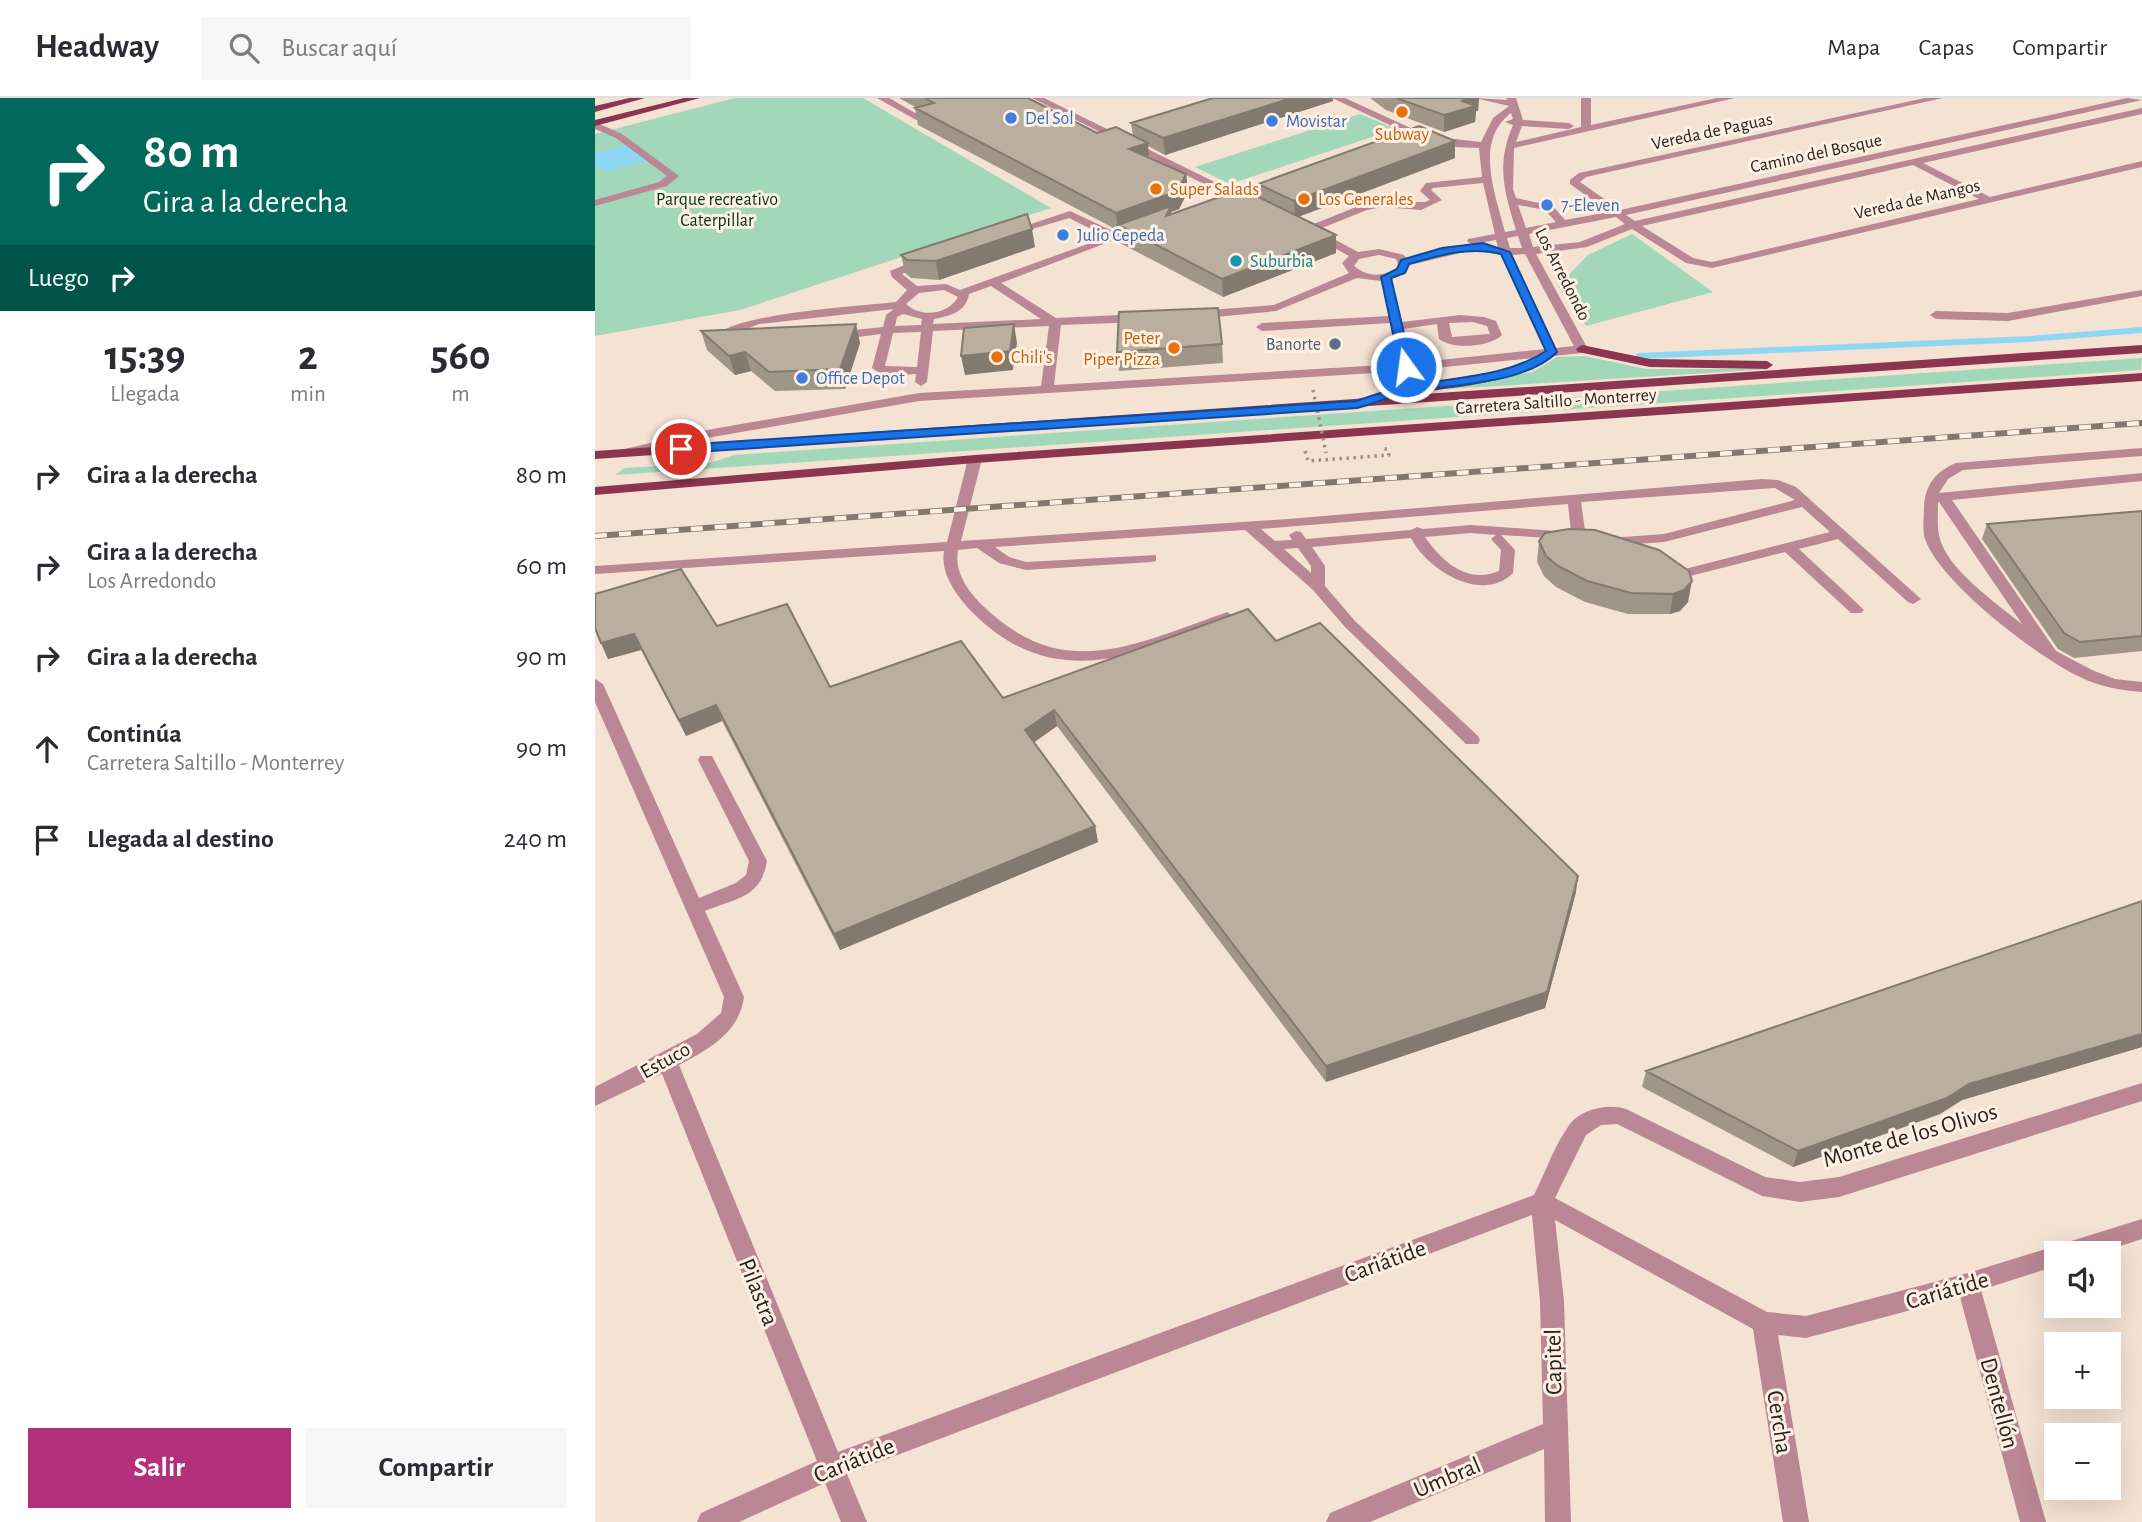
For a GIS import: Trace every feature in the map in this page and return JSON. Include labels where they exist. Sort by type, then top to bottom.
[{"type":"main road","points":[[595,109],[640,98]]},
{"type":"main road","points":[[595,124],[695,98]]},
{"type":"main road","points":[[1582,349],[1630,362],[1666,366],[1805,365],[1847,368]]},
{"type":"main road","name":"Carretera Saltillo - Monterrey","points":[[595,455],[2142,349]]},
{"type":"main road","points":[[1357,404],[1402,390],[1513,372],[1533,365],[1552,352]]},
{"type":"main road","name":"Carretera Saltillo - Monterrey","points":[[595,491],[975,459],[2142,377]]},
{"type":"street","points":[[882,98],[919,118]]},
{"type":"street","points":[[1037,98],[1247,201]]},
{"type":"street","points":[[1337,98],[1440,142],[1485,144]]},
{"type":"street","points":[[1480,98],[1512,103]]},
{"type":"street","points":[[1586,98],[1586,128]]},
{"type":"street","points":[[1509,146],[1730,98]]},
{"type":"street","name":"Vereda de Paguas","points":[[1617,214],[1577,185],[1575,180],[1583,175],[1938,98]]},
{"type":"street","points":[[2092,98],[2108,105]]},
{"type":"street","name":"Camino del Bosque","points":[[1402,260],[1499,234],[1617,214],[2139,98]]},
{"type":"street","points":[[1496,120],[1512,103]]},
{"type":"street","points":[[1512,103],[1518,122]]},
{"type":"street","name":"Camino del Bosque","points":[[1402,260],[1473,247],[1505,252],[1583,245],[1633,225],[2142,111]]},
{"type":"street","points":[[1496,120],[1586,128]]},
{"type":"street","name":"Los Arredondo","points":[[1496,120],[1485,144],[1487,180],[1499,234],[1552,352]]},
{"type":"street","name":"Los Arredondo","points":[[1518,122],[1509,146],[1507,168],[1512,200],[1529,251],[1582,349]]},
{"type":"street","points":[[595,124],[619,136],[673,172],[674,176],[663,184],[595,203]]},
{"type":"street","points":[[1399,136],[1416,133]]},
{"type":"street","points":[[1896,153],[1989,201]]},
{"type":"street","name":"Vereda de Mangos","points":[[1633,225],[1699,265],[1711,265],[2142,164]]},
{"type":"street","points":[[1208,204],[1297,172]]},
{"type":"street","points":[[1308,230],[1376,205],[1403,209],[1427,206],[1437,197],[1424,189],[1436,183],[1487,180]]},
{"type":"street","points":[[1512,200],[1549,208],[1561,222]]},
{"type":"street","points":[[1000,236],[1070,214],[1116,237]]},
{"type":"street","points":[[1617,214],[1633,225]]},
{"type":"street","points":[[923,370],[882,372],[877,368],[892,315],[901,307],[902,300],[915,291],[946,287],[962,293],[1156,223]]},
{"type":"street","points":[[1296,224],[1356,256]]},
{"type":"street","points":[[1379,252],[1402,260],[1401,271],[1386,277],[1357,274],[1351,271],[1348,263],[1356,256],[1379,252]]},
{"type":"street","points":[[915,291],[896,275],[896,271],[937,256]]},
{"type":"street","points":[[1185,316],[1276,308],[1357,274]]},
{"type":"street","points":[[1386,277],[1406,367]]},
{"type":"street","points":[[991,281],[1055,323]]},
{"type":"street","points":[[928,322],[955,309],[964,301],[962,293]]},
{"type":"street","points":[[1936,315],[2008,317],[2142,293]]},
{"type":"street","points":[[736,343],[719,339],[721,335],[757,321],[901,307],[928,322]]},
{"type":"street","points":[[817,338],[888,330],[928,322],[1055,323],[1150,317]]},
{"type":"street","points":[[1262,327],[1443,321]]},
{"type":"street","points":[[919,397],[928,322]]},
{"type":"street","points":[[1047,388],[1055,323]]},
{"type":"street","points":[[629,452],[706,434],[919,397],[1406,367],[1487,361],[1582,349]]},
{"type":"street","points":[[2142,452],[1961,466],[1945,471],[1937,497],[1932,538],[1941,558],[1961,579],[2050,654],[2113,684],[2142,687]]},
{"type":"street","points":[[975,459],[950,558],[961,587],[974,605],[1015,641],[1047,654],[1079,660],[1105,657],[1227,617]]},
{"type":"street","points":[[1937,497],[2142,477]]},
{"type":"street","points":[[595,570],[1249,526],[1762,483],[1778,484],[1805,502],[1913,599]]},
{"type":"street","points":[[1937,497],[2050,654]]},
{"type":"street","points":[[1574,500],[1579,537]]},
{"type":"street","points":[[1276,549],[1520,530],[1611,542],[1638,542],[1805,502]]},
{"type":"street","points":[[1288,523],[1318,566],[1318,587]]},
{"type":"street","points":[[1249,526],[1318,587],[1350,624],[1472,740]]},
{"type":"street","points":[[1417,536],[1498,539],[1512,537],[1520,530]]},
{"type":"street","points":[[1682,575],[1840,534]]},
{"type":"street","points":[[1417,536],[1463,579],[1475,584],[1506,573],[1511,555],[1508,546],[1498,539]]},
{"type":"street","points":[[980,544],[1004,561],[1027,566],[1151,558]]},
{"type":"street","points":[[1789,548],[1856,610]]},
{"type":"street","points":[[595,684],[694,908],[743,888],[755,878],[758,861],[706,760]]},
{"type":"street","name":"Estuco","points":[[595,1097],[667,1061],[717,1031],[730,1017],[734,997],[694,908]]},
{"type":"street","name":"Pilastra","points":[[667,1061],[854,1522]]},
{"type":"street","name":"Monte de los Olivos","points":[[1542,1202],[1578,1129],[1597,1117],[1619,1115],[1762,1186],[1800,1192],[1839,1187],[2142,1092]]},
{"type":"street","name":"Cariátide","points":[[711,1522],[830,1468],[1542,1202],[1764,1323],[1806,1327],[1968,1284],[2044,1260]]},
{"type":"street","name":"Capitel","points":[[1542,1202],[1552,1301],[1558,1522]]},
{"type":"street","points":[[2104,1241],[2142,1229]]},
{"type":"street","name":"Dentellón","points":[[1968,1284],[2033,1522]]},
{"type":"street","name":"Cercha","points":[[1764,1323],[1795,1522]]},
{"type":"street","name":"Umbral","points":[[1339,1522],[1555,1432]]},
{"type":"path","points":[[1313,390],[1326,453],[1387,449],[1389,455],[1327,460]]},
{"type":"green space","name":"Parque recreativo Caterpillar","points":[[735,98],[863,98],[1051,208],[740,310],[595,336],[595,134]]},
{"type":"green space","points":[[1360,114],[1396,129],[1230,184],[1195,167]]},
{"type":"green space","points":[[1632,234],[1713,292],[1586,326],[1558,286],[1588,255]]},
{"type":"green space","points":[[1585,356],[1646,369],[1772,369],[1431,390],[1533,372],[1557,357]]},
{"type":"green space","points":[[2142,358],[2141,370],[615,475],[625,468],[710,463],[734,455]]},
{"type":"water","points":[[628,145],[650,160],[605,172],[595,164],[595,153]]},
{"type":"building","points":[[925,98],[1028,98],[1097,133],[1116,127],[1148,143],[1129,149],[1186,174],[1178,191],[1116,213],[915,108],[934,103]]},
{"type":"building","points":[[1213,98],[1292,98],[1163,138],[1131,123]]},
{"type":"building","points":[[1396,98],[1469,98],[1462,101],[1476,106],[1444,115]]},
{"type":"building","points":[[1419,126],[1455,141],[1294,201],[1258,184]]},
{"type":"building","name":"Suburbia","points":[[1242,189],[1336,235],[1222,279],[1118,225],[1171,206],[1166,216]]},
{"type":"building","points":[[1027,214],[1032,229],[936,261],[907,260],[901,255]]},
{"type":"building","points":[[1218,308],[1222,344],[1117,352],[1119,312]]},
{"type":"building","points":[[856,324],[840,369],[769,372],[745,352],[729,356],[701,331]]},
{"type":"building","points":[[1014,324],[1010,351],[961,356],[964,328]]},
{"type":"building","points":[[2142,511],[2142,636],[2080,642],[2064,633],[1987,524]]},
{"type":"building","points":[[1569,529],[1595,530],[1659,550],[1689,571],[1692,581],[1684,590],[1673,594],[1631,593],[1587,581],[1558,566],[1546,556],[1539,541],[1545,533]]},
{"type":"building","points":[[681,569],[717,626],[787,604],[830,687],[961,641],[1003,698],[1248,609],[1276,641],[1320,623],[1578,876],[1547,992],[1326,1066],[1054,710],[1025,730],[1095,826],[834,934],[716,705],[679,720],[634,634],[601,643],[595,628],[595,594]]},
{"type":"building","points":[[2142,901],[2142,1034],[1969,1084],[1947,1098],[1798,1151],[1646,1071]]},
{"type":"waterway","points":[[1639,356],[2029,339],[2142,330],[2136,330]]},
{"type":"railway","points":[[595,536],[2142,423]]},
{"type":"place","name":"Subway","points":[[1402,112]]},
{"type":"place","name":"Del Sol","points":[[1011,118]]},
{"type":"place","name":"Movistar","points":[[1272,121]]},
{"type":"place","name":"Super Salads","points":[[1156,189]]},
{"type":"place","name":"Los Generales","points":[[1304,199]]},
{"type":"place","name":"7-Eleven","points":[[1547,205]]},
{"type":"place","name":"Julio Cepeda","points":[[1063,235]]},
{"type":"place","name":"Suburbia","points":[[1236,261]]},
{"type":"place","name":"Banorte","points":[[1335,344]]},
{"type":"place","name":"Peter Piper Pizza","points":[[1174,348]]},
{"type":"place","name":"Chili's","points":[[997,357]]},
{"type":"place","name":"Office Depot","points":[[802,378]]},
{"type":"route","points":[[681,449],[1357,404],[1402,390],[1513,372],[1533,365],[1552,352],[1505,252],[1483,246],[1442,251],[1405,262],[1401,271],[1386,277],[1406,367]]}]
